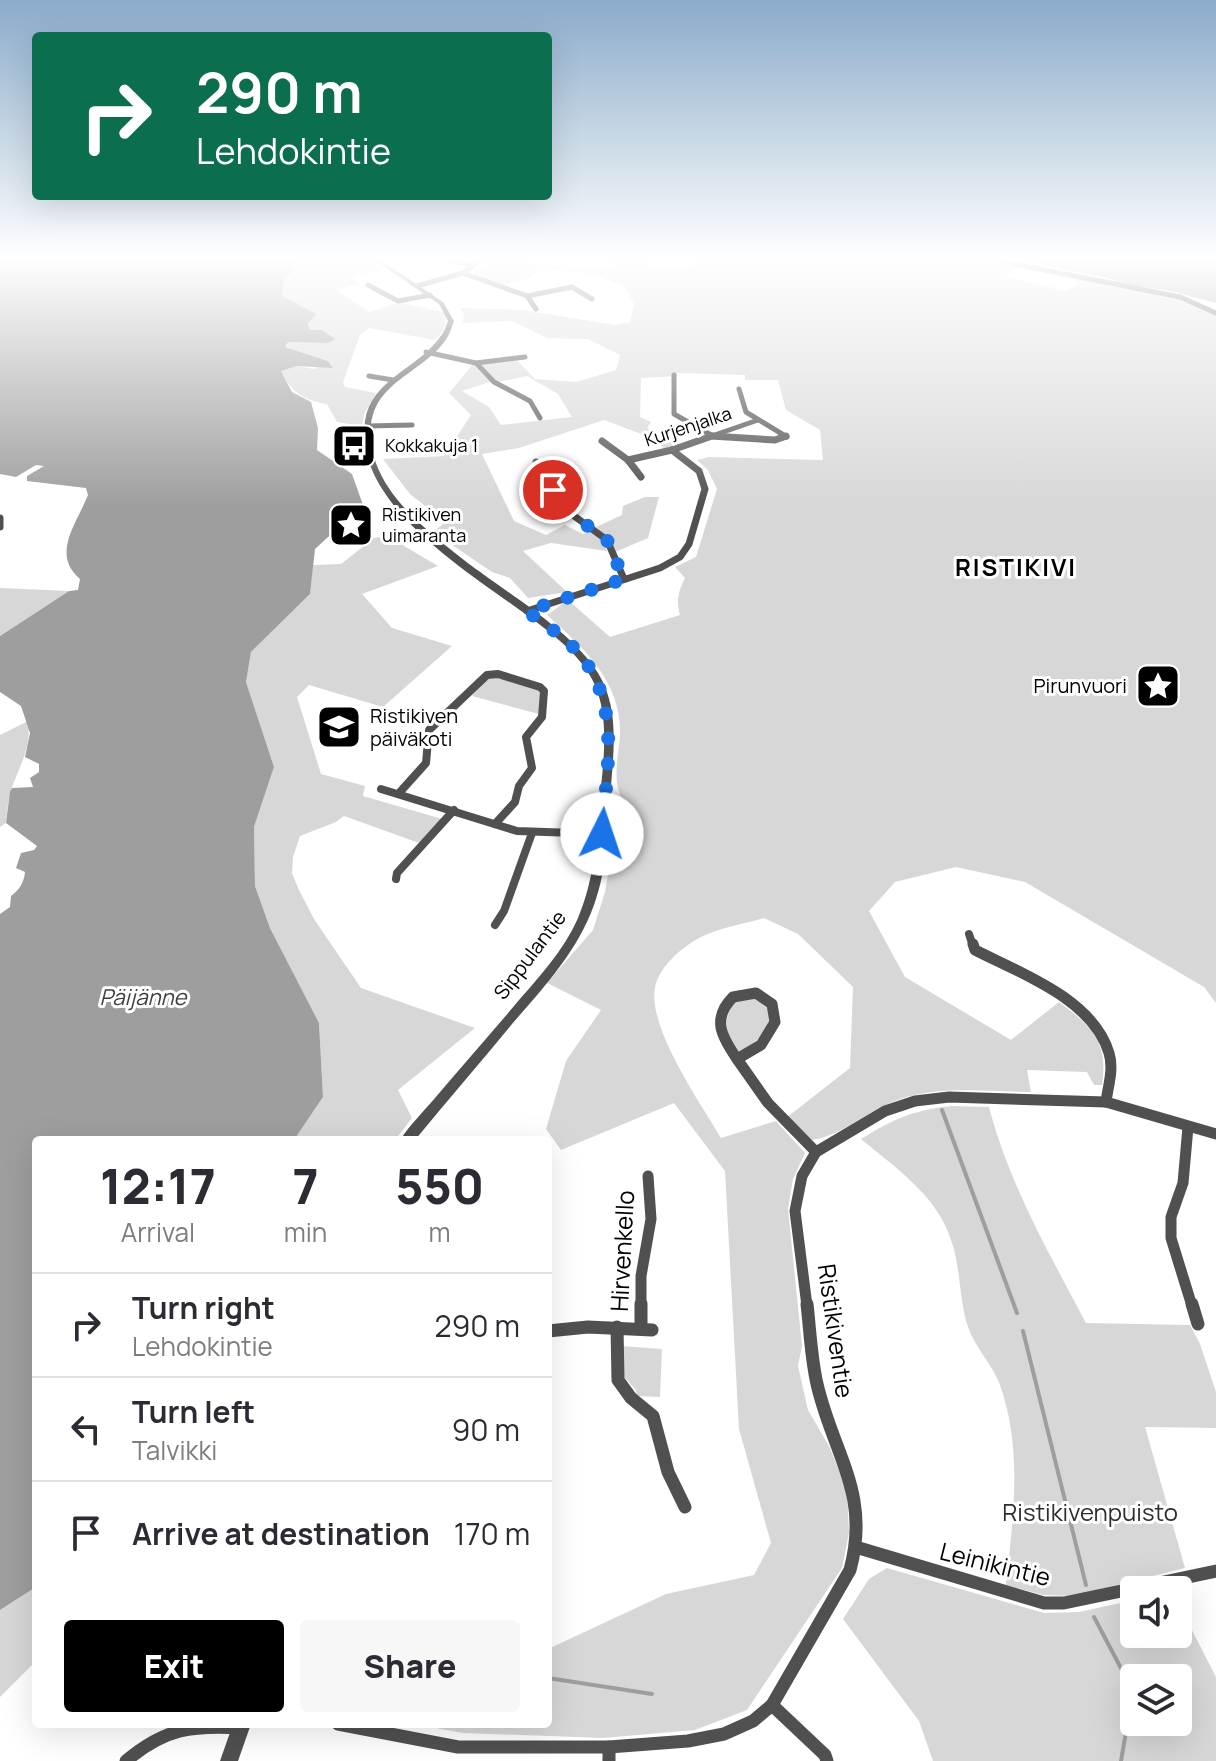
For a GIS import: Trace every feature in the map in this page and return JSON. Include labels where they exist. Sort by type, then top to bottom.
[{"type":"street","points":[[412,425],[367,426],[375,402],[393,380],[437,343]]},
{"type":"street","points":[[426,352],[476,363],[525,357]]},
{"type":"street","points":[[476,363],[494,382],[530,401],[540,418]]},
{"type":"street","points":[[674,375],[674,414],[710,436],[775,440],[787,437],[746,412],[739,389]]},
{"type":"street","points":[[369,376],[393,380]]},
{"type":"street","name":"Kurjenjalka","points":[[628,460],[672,450],[758,420]]},
{"type":"street","name":"Sippulantie","points":[[367,426],[367,443],[373,465],[399,505],[438,543],[575,649],[594,674],[605,699],[609,725],[595,894],[579,932],[559,961],[410,1136]]},
{"type":"street","points":[[602,441],[628,460],[641,477]]},
{"type":"street","points":[[527,611],[680,557],[689,544],[705,489],[704,480],[672,450]]},
{"type":"street","points":[[536,462],[536,467],[570,513],[607,540],[624,579]]},
{"type":"street","points":[[0,518],[0,527]]},
{"type":"street","points":[[400,792],[428,760],[429,730],[483,676],[498,674],[540,687],[544,691],[542,717],[526,737],[534,763],[519,786],[515,802],[495,824]]},
{"type":"street","points":[[381,789],[400,792],[532,833],[602,834]]},
{"type":"street","points":[[396,879],[397,873],[454,810]]},
{"type":"street","points":[[495,925],[503,916],[519,863],[531,847],[532,833]]},
{"type":"street","points":[[969,934],[975,950],[1047,989],[1085,1016],[1100,1033],[1109,1051],[1111,1068],[1106,1102]]},
{"type":"street","points":[[737,1059],[761,1045],[775,1022],[776,1012],[772,1004],[756,993],[733,997],[719,1020],[721,1035],[737,1059],[768,1103],[816,1152],[885,1111],[915,1101],[949,1097],[1106,1102],[1216,1134]]},
{"type":"street","points":[[1188,1127],[1183,1183],[1171,1217],[1171,1238],[1198,1324]]},
{"type":"street","name":"Ristikiventie","points":[[359,1728],[458,1747],[609,1754],[724,1734],[753,1721],[772,1705],[850,1570],[859,1548],[855,1492],[823,1410],[817,1383],[795,1211],[802,1176],[816,1152]]},
{"type":"street","name":"Hirvenkello","points":[[648,1176],[651,1219],[641,1276],[646,1329],[617,1327],[618,1380],[631,1398],[653,1416],[668,1472],[685,1507]]},
{"type":"street","points":[[552,1331],[617,1327]]},
{"type":"street","name":"Leinikintie","points":[[859,1548],[1044,1603],[1064,1603],[1216,1571]]},
{"type":"street","points":[[772,1705],[825,1755],[827,1761]]},
{"type":"street","points":[[126,1761],[144,1744],[180,1728]]},
{"type":"street","points":[[229,1761],[241,1728]]},
{"type":"green space","points":[[287,343],[357,343],[343,382],[345,387],[376,393],[364,414],[362,426],[337,422],[327,404],[299,394],[289,384],[281,371],[297,366],[314,369],[328,361],[285,347]]},
{"type":"green space","points":[[596,343],[1216,343],[1216,1003],[1204,987],[1025,882],[956,867],[895,882],[869,911],[905,977],[1011,1040],[1059,1002],[1089,1027],[1095,1036],[1103,1057],[1102,1085],[1094,1085],[1087,1072],[1027,1070],[1031,1092],[959,1090],[924,1093],[890,1103],[833,1134],[812,1140],[786,1118],[850,1068],[853,987],[798,934],[764,918],[699,938],[672,958],[661,972],[655,987],[659,1023],[689,1086],[721,1138],[776,1121],[805,1153],[793,1179],[788,1209],[802,1346],[798,1366],[808,1410],[829,1446],[847,1490],[849,1533],[842,1568],[747,1710],[695,1730],[603,1738],[463,1733],[436,1728],[552,1728],[552,1647],[666,1594],[754,1575],[771,1543],[739,1429],[725,1171],[674,1103],[561,1150],[546,1129],[566,1061],[601,1010],[547,983],[593,930],[605,892],[621,797],[616,775],[619,716],[614,698],[598,667],[547,615],[568,600],[610,637],[680,615],[678,596],[685,578],[675,567],[696,557],[717,489],[708,470],[697,460],[709,457],[823,460],[820,430],[786,410],[778,380],[745,380],[745,375],[677,373],[677,376],[641,378],[640,417],[651,422],[647,428],[679,445],[666,450],[652,438],[604,420],[519,448],[482,454],[514,521],[546,535],[565,525],[583,534],[591,531],[607,551],[551,543],[523,551],[567,592],[528,598],[510,578],[492,572],[433,532],[442,525],[443,520],[410,494],[383,459],[444,456],[471,415],[449,393],[473,364],[490,382],[462,391],[489,407],[501,425],[572,417],[558,394],[527,376],[498,382],[486,373],[480,363],[515,358],[535,379],[576,382],[616,370],[620,355]]},
{"type":"green space","points":[[645,497],[659,497],[648,538],[615,552],[610,540],[596,527],[622,515],[623,506]]},
{"type":"green space","points":[[397,534],[404,546],[438,566],[362,594],[392,628],[452,646],[383,707],[309,685],[297,697],[321,774],[365,786],[363,796],[442,819],[419,843],[344,816],[300,836],[293,857],[292,873],[314,919],[361,988],[475,1028],[398,1090],[412,1118],[398,1136],[297,1136],[323,1097],[319,1023],[270,928],[255,886],[254,827],[274,767],[246,682],[251,652],[310,594],[313,565],[341,564],[374,538]]},
{"type":"green space","points":[[0,588],[69,591],[0,636]]},
{"type":"green space","points":[[497,677],[538,689],[539,714],[472,696],[487,679]]},
{"type":"green space","points":[[28,721],[26,748],[11,790],[6,823],[0,827],[0,735]]},
{"type":"green space","points":[[756,997],[767,1004],[773,1017],[754,1045],[739,1052],[728,1032],[728,1014],[736,1000]]},
{"type":"green space","name":"Ristikivenpuisto","points":[[952,1106],[989,1107],[1019,1191],[1086,1323],[1190,1325],[1200,1344],[1216,1392],[1216,1428],[1145,1427],[1185,1568],[1153,1576],[1120,1576],[1120,1584],[1073,1596],[1043,1595],[1006,1585],[1014,1459],[1012,1434],[1000,1385],[968,1327],[955,1253],[937,1211],[915,1185],[861,1139],[904,1116]]},
{"type":"green space","points":[[621,1346],[662,1349],[660,1397],[636,1396],[636,1390],[620,1372]]},
{"type":"green space","points":[[887,1568],[1044,1613],[1079,1612],[1120,1603],[1120,1648],[1192,1648],[1192,1630],[1216,1677],[1216,1761],[933,1761],[919,1721],[843,1619],[869,1579]]},
{"type":"green space","points":[[32,1590],[32,1665],[0,1697],[0,1610]]},
{"type":"water","name":"Päijänne","points":[[0,343],[287,343],[285,347],[328,361],[333,368],[297,366],[281,371],[292,392],[311,402],[318,428],[317,450],[352,474],[363,505],[315,549],[310,594],[251,652],[246,682],[274,767],[254,827],[255,886],[270,928],[319,1023],[323,1097],[297,1136],[32,1136],[32,1590],[0,1610],[0,914],[10,907],[11,896],[24,880],[25,872],[16,868],[21,853],[34,850],[37,846],[6,823],[10,792],[12,788],[33,787],[30,778],[39,772],[39,764],[25,757],[30,733],[21,706],[0,692],[0,636],[69,591],[78,590],[80,579],[67,560],[67,549],[88,495],[86,488],[27,481],[27,476],[44,466],[36,465],[16,477],[0,474]]},
{"type":"waterway","points":[[942,1110],[1017,1313]]},
{"type":"waterway","points":[[1023,1331],[1086,1585]]},
{"type":"waterway","points":[[1094,1617],[1133,1691],[1121,1761]]},
{"type":"waterway","points":[[552,1679],[652,1694]]},
{"type":"place","name":"Kokkakuja 1","points":[[354,446]]},
{"type":"place","name":"Ristikiven uimaranta","points":[[351,525]]},
{"type":"place","name":"Pirunvuori","points":[[1158,686]]},
{"type":"place","name":"Ristikiven päiväkoti","points":[[339,727]]},
{"type":"district","name":"RISTIKIVI","points":[[1016,568]]},
{"type":"route","points":[[553,490],[570,513],[607,540],[624,579],[527,611],[575,649],[594,674],[605,699],[609,725],[602,834]]}]
